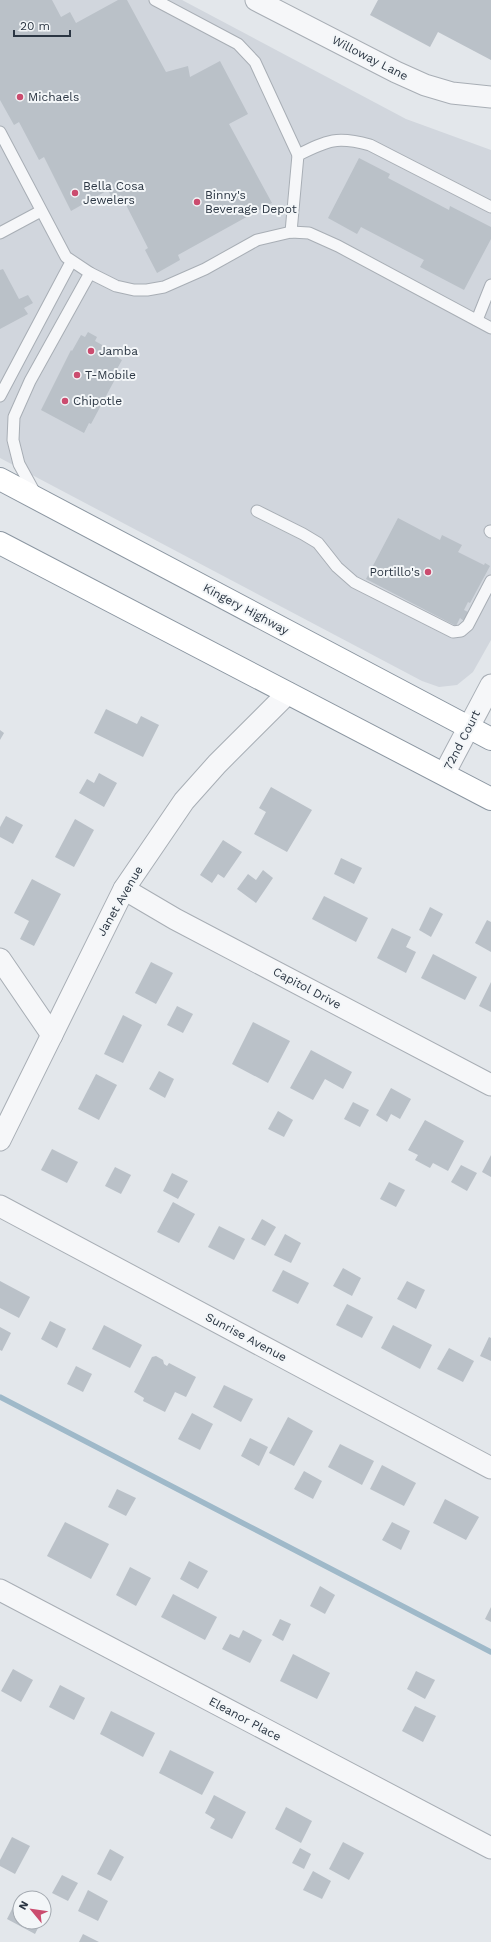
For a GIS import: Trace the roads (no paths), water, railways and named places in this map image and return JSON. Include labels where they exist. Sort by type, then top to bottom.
[{"type":"highway","name":"Kingery Highway","points":[[0,480],[491,739]]},
{"type":"highway","points":[[0,543],[491,799]]},
{"type":"street","name":"Willoway Lane","points":[[256,0],[396,72],[425,85],[452,92],[491,97]]},
{"type":"street","name":"72nd Court","points":[[444,774],[491,685]]},
{"type":"street","name":"Janet Avenue","points":[[0,1140],[124,889],[184,801],[217,764],[288,693]]},
{"type":"street","name":"Capitol Drive","points":[[124,889],[175,919],[491,1085]]},
{"type":"street","points":[[0,959],[52,1035]]},
{"type":"street","name":"Sunrise Avenue","points":[[0,1206],[491,1468]]},
{"type":"street","name":"Eleanor Place","points":[[0,1590],[491,1848]]},
{"type":"lane","points":[[155,0],[238,44],[254,62],[298,155],[291,232]]},
{"type":"lane","points":[[0,132],[62,251],[71,262],[116,286],[134,290],[164,287],[205,269],[258,240],[291,232],[309,233],[322,238],[491,328]]},
{"type":"lane","points":[[298,155],[326,141],[340,140],[359,142],[370,145],[491,207]]},
{"type":"lane","points":[[0,233],[41,211]]},
{"type":"lane","points":[[0,396],[71,262]]},
{"type":"lane","points":[[39,500],[19,464],[13,440],[14,417],[30,381],[90,273]]},
{"type":"lane","points":[[477,320],[491,285]]},
{"type":"lane","points":[[258,511],[303,534],[318,544],[337,567],[354,582],[453,632],[461,631],[468,625],[491,581]]},
{"type":"waterway","points":[[0,1397],[491,1652]]},
{"type":"place","name":"Michaels","points":[[20,97]]},
{"type":"place","name":"Bella Cosa Jewelers","points":[[75,193]]},
{"type":"place","name":"Binny's Beverage Depot","points":[[197,202]]},
{"type":"place","name":"Jamba","points":[[91,351]]},
{"type":"place","name":"T-Mobile","points":[[77,375]]},
{"type":"place","name":"Chipotle","points":[[65,401]]},
{"type":"place","name":"Portillo's","points":[[428,572]]}]
